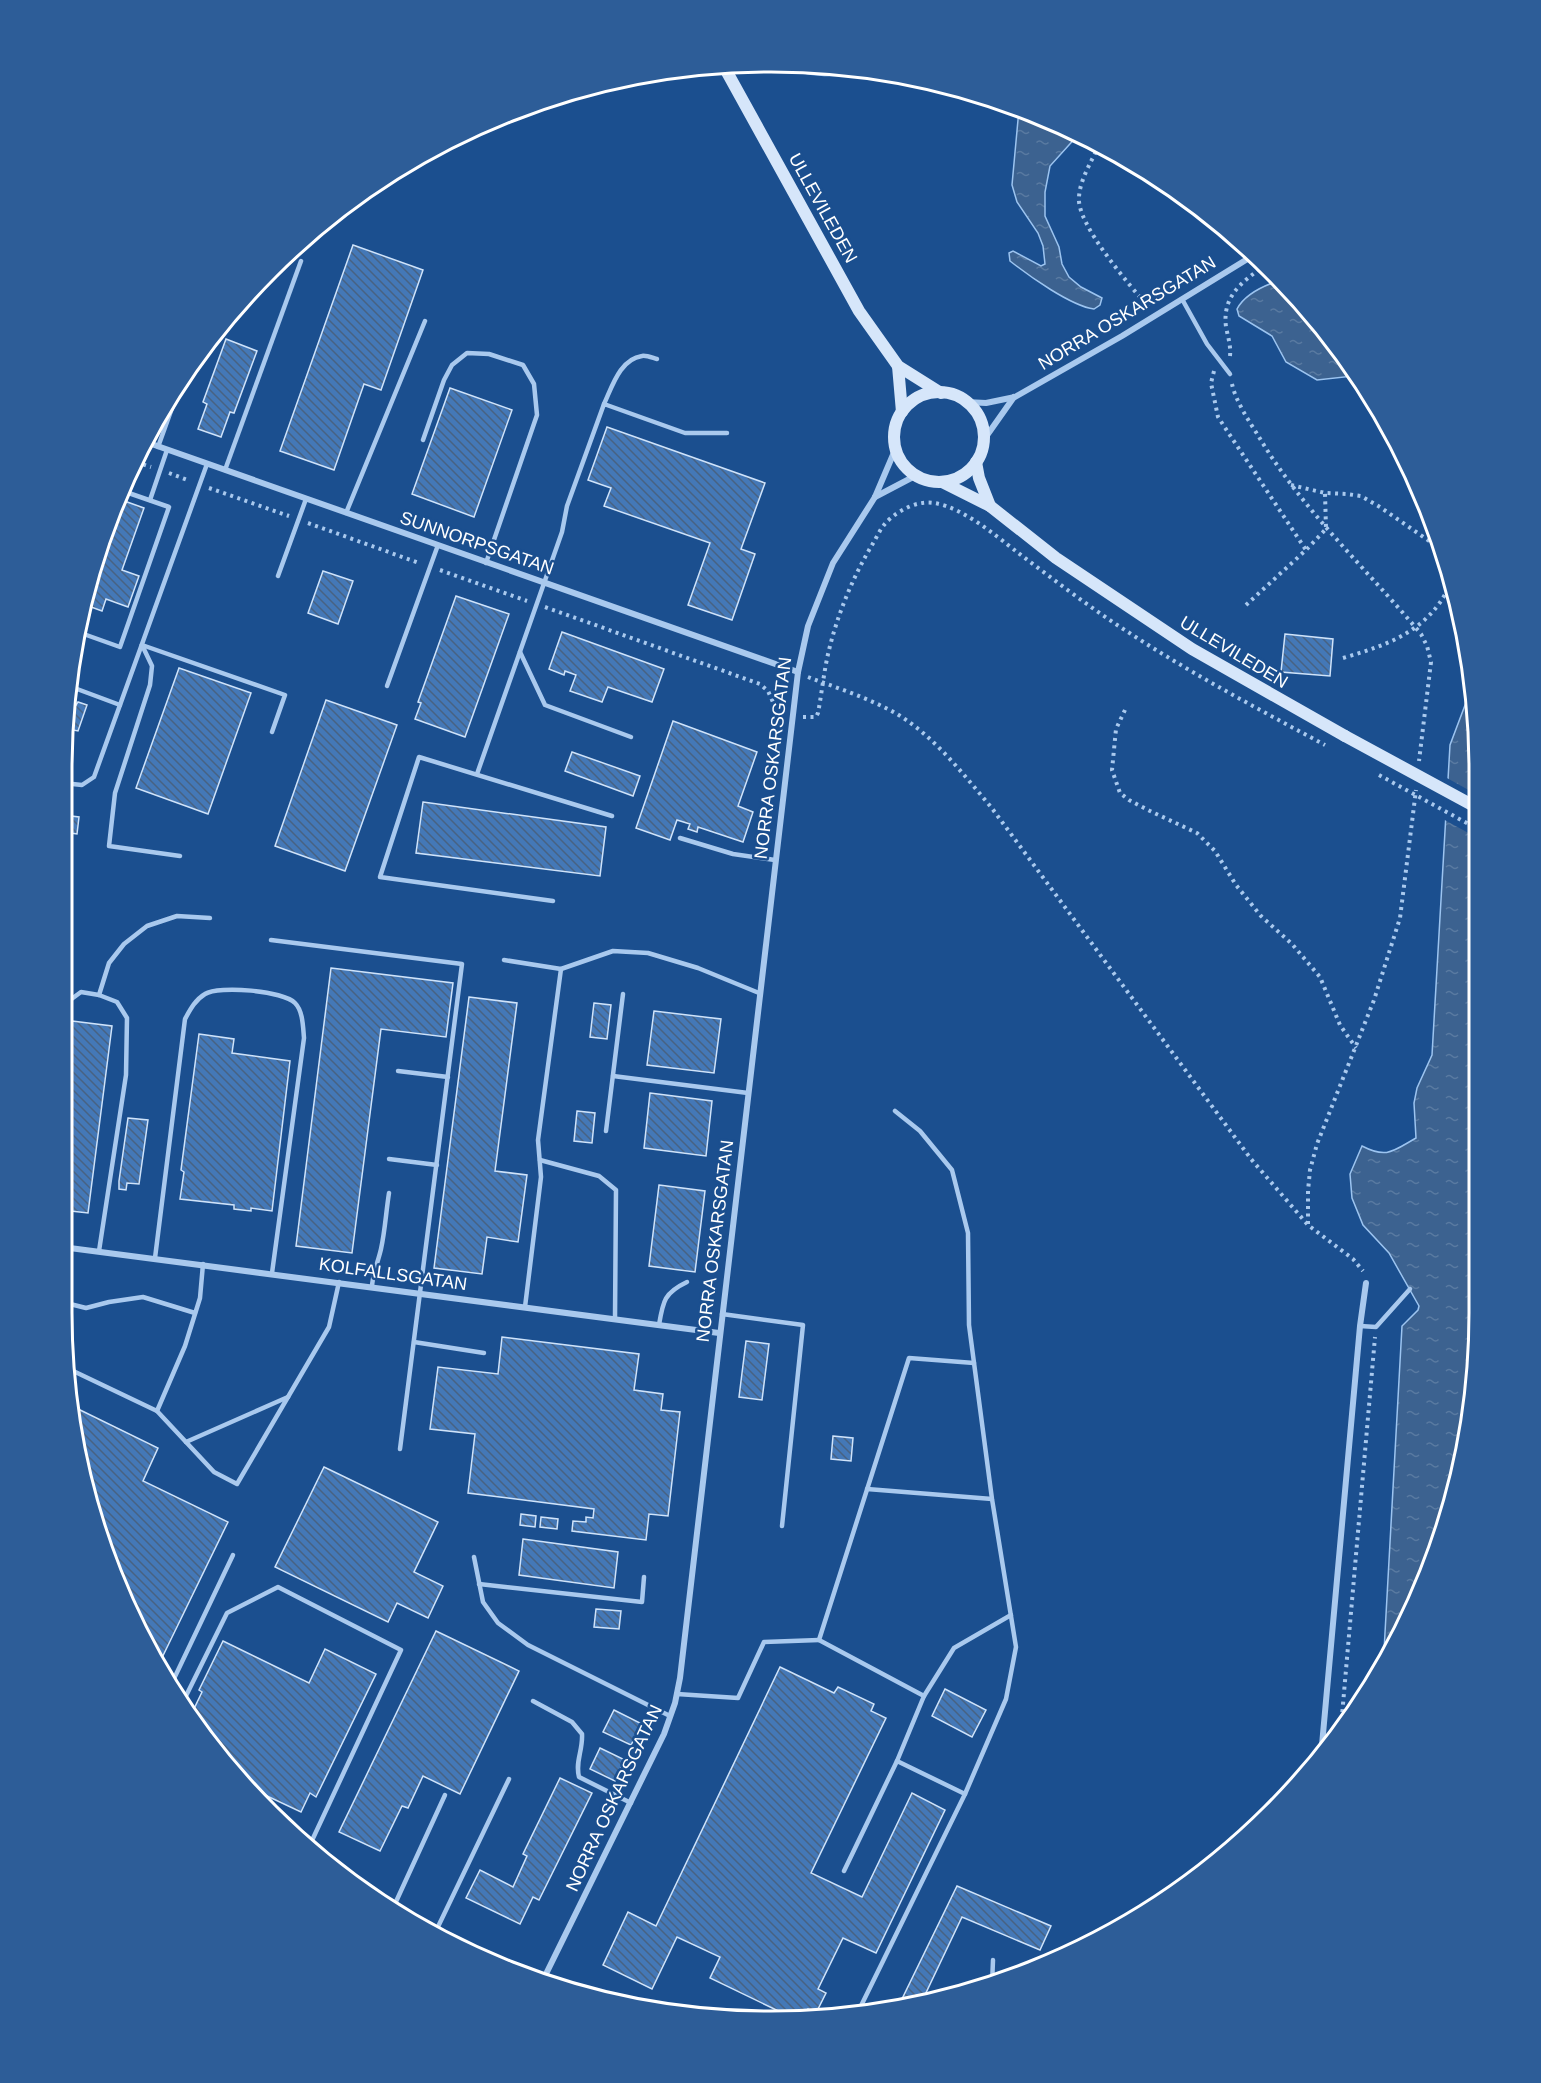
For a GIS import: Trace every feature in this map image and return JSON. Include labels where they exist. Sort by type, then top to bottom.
[{"type":"main road","name":"ULLEVILEDEN","points":[[728,73],[860,310],[898,366],[941,393]]},
{"type":"main road","name":"ULLEVILEDEN","points":[[898,366],[902,411]]},
{"type":"main road","points":[[941,393],[959,397],[966,402],[973,408],[981,423],[983,441],[976,462],[962,476],[942,482],[933,482],[915,476],[903,465],[895,450],[894,430],[902,411],[923,395],[941,393]]},
{"type":"main road","points":[[976,462],[990,506]]},
{"type":"main road","name":"ULLEVILEDEN","points":[[942,482],[990,506],[1056,558],[1143,618],[1253,685],[1469,803]]},
{"type":"street","name":"NORRA OSKARSGATAN","points":[[966,402],[986,403],[1015,397],[1246,260]]},
{"type":"street","name":"NORRA OSKARSGATAN","points":[[983,441],[1015,397]]},
{"type":"street","name":"SUNNORPSGATAN","points":[[153,445],[798,672]]},
{"type":"street","name":"NORRA OSKARSGATAN","points":[[546,1974],[664,1734],[677,1694],[798,672],[808,626],[833,563],[875,497],[895,450]]},
{"type":"street","name":"NORRA OSKARSGATAN","points":[[875,497],[915,476]]},
{"type":"street","name":"KOLFALLSGATAN","points":[[72,1247],[719,1333]]},
{"type":"street","points":[[1322,1741],[1360,1326],[1366,1283]]},
{"type":"lane","points":[[225,470],[301,261]]},
{"type":"lane","points":[[1182,299],[1216,358],[1230,374]]},
{"type":"lane","points":[[346,513],[425,321]]},
{"type":"lane","points":[[423,440],[444,380],[452,365],[467,353],[489,354],[523,365],[534,384],[537,415],[486,562]]},
{"type":"lane","points":[[477,774],[562,532],[567,506],[604,404],[617,376],[627,363],[643,356],[657,358]]},
{"type":"lane","points":[[604,404],[685,433],[727,433]]},
{"type":"lane","points":[[158,447],[169,416]]},
{"type":"lane","points":[[150,500],[167,450]]},
{"type":"lane","points":[[72,784],[82,785],[94,777],[207,464]]},
{"type":"lane","points":[[85,634],[120,647],[169,507],[130,493]]},
{"type":"lane","points":[[278,576],[306,499]]},
{"type":"lane","points":[[387,686],[438,546]]},
{"type":"lane","points":[[142,645],[285,695],[272,732]]},
{"type":"lane","points":[[142,645],[152,666],[150,685],[115,793],[110,846],[180,856]]},
{"type":"lane","points":[[520,652],[545,705],[631,737]]},
{"type":"lane","points":[[77,689],[120,705]]},
{"type":"lane","points":[[553,902],[380,877],[419,757],[612,816]]},
{"type":"lane","points":[[680,838],[733,854],[775,860]]},
{"type":"lane","points":[[99,995],[109,963],[124,945],[147,926],[177,916],[210,918]]},
{"type":"lane","points":[[271,940],[462,964],[400,1449]]},
{"type":"lane","points":[[504,960],[561,969],[613,951],[648,953],[698,968],[759,993]]},
{"type":"lane","points":[[525,1307],[541,1177],[538,1140],[561,969]]},
{"type":"lane","points":[[155,1258],[185,1019],[191,1007],[206,993],[226,988],[252,991],[286,998],[295,1003],[301,1016],[304,1038],[272,1273]]},
{"type":"lane","points":[[72,999],[81,992],[99,995],[117,1002],[127,1018],[126,1075],[99,1251]]},
{"type":"lane","points":[[606,1131],[623,994]]},
{"type":"lane","points":[[398,1071],[448,1077]]},
{"type":"lane","points":[[613,1076],[748,1093]]},
{"type":"lane","points":[[861,2005],[966,1794],[1006,1699],[1016,1647],[992,1499],[969,1325],[968,1233],[952,1170],[920,1131],[895,1112]]},
{"type":"lane","points":[[389,1159],[436,1165]]},
{"type":"lane","points":[[540,1160],[598,1176],[616,1190],[615,1319]]},
{"type":"lane","points":[[372,1286],[384,1232],[389,1193]]},
{"type":"lane","points":[[157,1411],[185,1346],[200,1298],[203,1264]]},
{"type":"lane","points":[[74,1372],[157,1411],[214,1472],[237,1485],[329,1327],[339,1282]]},
{"type":"lane","points":[[659,1325],[665,1297],[672,1289],[687,1282]]},
{"type":"lane","points":[[1360,1326],[1376,1327],[1410,1289]]},
{"type":"lane","points":[[72,1304],[86,1308],[143,1297],[195,1313]]},
{"type":"lane","points":[[722,1314],[803,1325],[782,1526]]},
{"type":"lane","points":[[414,1342],[484,1353]]},
{"type":"lane","points":[[819,1640],[909,1358],[974,1363]]},
{"type":"lane","points":[[186,1442],[289,1396]]},
{"type":"lane","points":[[867,1489],[992,1499]]},
{"type":"lane","points":[[175,1677],[233,1555]]},
{"type":"lane","points":[[474,1557],[483,1602],[498,1623],[528,1645],[670,1716]]},
{"type":"lane","points":[[479,1584],[642,1602],[644,1577]]},
{"type":"lane","points":[[186,1695],[227,1613],[278,1587],[401,1650],[312,1840]]},
{"type":"lane","points":[[844,1871],[897,1761],[924,1696],[954,1648],[1011,1615]]},
{"type":"lane","points":[[677,1694],[738,1698],[764,1642],[819,1640],[924,1696]]},
{"type":"lane","points":[[533,1701],[572,1722],[582,1734],[583,1746],[576,1765],[579,1778],[631,1803]]},
{"type":"lane","points":[[897,1761],[966,1794]]},
{"type":"lane","points":[[437,1926],[509,1779]]},
{"type":"lane","points":[[396,1902],[445,1795]]},
{"type":"lane","points":[[992,1975],[993,1960]]},
{"type":"path","points":[[1096,153],[1081,186],[1079,206],[1082,216],[1099,244],[1155,315]]},
{"type":"path","points":[[1258,271],[1238,286],[1230,296],[1226,310],[1226,325],[1231,351],[1230,374],[1234,391],[1252,426],[1289,484],[1326,529],[1416,627],[1427,646],[1431,663],[1419,767]]},
{"type":"path","points":[[1216,358],[1211,382],[1218,417],[1306,550]]},
{"type":"path","points":[[143,465],[759,684],[768,691],[776,709],[792,716],[816,717],[829,650],[849,589],[884,525],[904,508],[923,502],[942,505],[966,516],[994,534],[1051,578],[1131,634],[1244,701],[1326,746]]},
{"type":"path","points":[[1289,484],[1325,493],[1361,496],[1430,542]]},
{"type":"path","points":[[1246,605],[1326,529],[1325,493]]},
{"type":"path","points":[[1342,658],[1385,645],[1416,627],[1433,613],[1446,592]]},
{"type":"path","points":[[798,672],[897,714],[938,747],[960,770],[992,807],[1251,1160],[1308,1225],[1310,1170],[1317,1144],[1356,1048],[1387,963],[1400,918],[1417,779]]},
{"type":"path","points":[[1125,710],[1116,729],[1112,770],[1120,793],[1150,811],[1197,833],[1215,851],[1236,885],[1261,916],[1292,944],[1320,977],[1340,1024],[1356,1048]]},
{"type":"path","points":[[1376,773],[1469,824]]},
{"type":"water","points":[[804,73],[834,75],[817,75]]},
{"type":"water","points":[[1018,118],[1073,141],[1050,166],[1045,192],[1045,216],[1069,277],[1081,287],[1102,298],[1100,305],[1094,309],[1074,302],[1039,282],[1010,261],[1009,253],[1013,251],[1041,266],[1045,264],[1043,246],[1038,233],[1017,202],[1012,185]]},
{"type":"water","points":[[1271,284],[1325,345],[1347,377],[1317,380],[1286,362],[1272,336],[1239,316],[1237,309],[1240,304],[1261,288]]},
{"type":"water","points":[[1466,703],[1469,770],[1468,1358],[1456,1449],[1445,1493],[1416,1580],[1384,1645],[1402,1326],[1418,1310],[1419,1306],[1389,1253],[1363,1225],[1352,1198],[1350,1174],[1362,1146],[1384,1153],[1395,1150],[1416,1138],[1414,1103],[1417,1088],[1432,1055],[1450,745]]},
{"type":"pier","points":[[1445,777],[1469,790],[1469,833],[1443,819]]},
{"type":"building","points":[[353,245],[423,270],[381,390],[364,384],[334,470],[280,451]]},
{"type":"building","points":[[226,339],[257,351],[234,413],[230,412],[221,437],[198,429],[207,404],[203,402]]},
{"type":"building","points":[[450,388],[512,410],[474,517],[412,494]]},
{"type":"building","points":[[607,427],[765,483],[741,549],[755,554],[732,620],[688,605],[710,543],[604,506],[611,488],[588,480]]},
{"type":"building","points":[[126,501],[144,508],[122,570],[139,576],[128,607],[106,599],[102,611],[92,607],[109,546]]},
{"type":"building","points":[[323,571],[353,581],[338,624],[308,613]]},
{"type":"building","points":[[456,596],[509,614],[465,737],[415,719],[421,703],[418,702]]},
{"type":"building","points":[[562,632],[664,669],[652,702],[608,687],[602,702],[570,691],[576,675],[565,671],[564,675],[549,669]]},
{"type":"building","points":[[1285,634],[1333,639],[1330,676],[1281,672]]},
{"type":"building","points":[[179,668],[251,693],[208,814],[136,788]]},
{"type":"building","points":[[326,700],[397,725],[345,871],[275,846]]},
{"type":"building","points":[[78,702],[87,705],[78,731],[73,730],[75,705]]},
{"type":"building","points":[[673,721],[757,752],[738,806],[753,812],[743,842],[698,827],[697,832],[688,829],[690,824],[677,820],[670,840],[636,828]]},
{"type":"building","points":[[572,752],[640,776],[633,796],[565,771]]},
{"type":"building","points":[[423,802],[606,827],[600,876],[416,853]]},
{"type":"building","points":[[72,816],[79,817],[77,834],[72,833]]},
{"type":"building","points":[[331,968],[453,983],[446,1037],[381,1029],[352,1253],[296,1246]]},
{"type":"building","points":[[469,997],[517,1003],[495,1171],[527,1175],[518,1242],[487,1237],[482,1274],[434,1268]]},
{"type":"building","points":[[594,1003],[611,1005],[607,1039],[590,1037]]},
{"type":"building","points":[[654,1011],[721,1019],[714,1073],[647,1065]]},
{"type":"building","points":[[72,1021],[112,1026],[88,1213],[72,1211]]},
{"type":"building","points":[[199,1034],[234,1039],[232,1053],[290,1061],[272,1211],[251,1208],[251,1211],[234,1209],[234,1205],[180,1199],[184,1172],[181,1170]]},
{"type":"building","points":[[650,1093],[712,1101],[706,1156],[644,1148]]},
{"type":"building","points":[[577,1111],[595,1113],[592,1143],[574,1141]]},
{"type":"building","points":[[128,1118],[148,1120],[139,1184],[127,1183],[126,1190],[119,1189],[119,1181]]},
{"type":"building","points":[[659,1185],[705,1191],[695,1272],[649,1266]]},
{"type":"building","points":[[502,1337],[639,1354],[634,1390],[663,1394],[661,1410],[680,1412],[668,1516],[649,1514],[646,1540],[572,1531],[573,1521],[586,1522],[586,1517],[593,1518],[594,1509],[468,1493],[475,1434],[430,1429],[438,1367],[498,1374]]},
{"type":"building","points":[[746,1341],[769,1344],[762,1400],[739,1397]]},
{"type":"building","points":[[79,1409],[158,1448],[143,1481],[228,1522],[163,1656],[125,1580],[109,1537],[85,1449]]},
{"type":"building","points":[[833,1436],[853,1438],[851,1461],[831,1459]]},
{"type":"building","points":[[324,1467],[438,1522],[414,1572],[443,1586],[428,1618],[397,1603],[388,1622],[275,1567]]},
{"type":"building","points":[[521,1514],[536,1516],[535,1527],[520,1525]]},
{"type":"building","points":[[541,1517],[558,1519],[557,1529],[540,1527]]},
{"type":"building","points":[[523,1539],[618,1552],[614,1588],[519,1575]]},
{"type":"building","points":[[596,1609],[621,1611],[619,1629],[594,1627]]},
{"type":"building","points":[[436,1631],[519,1671],[460,1794],[423,1776],[408,1808],[402,1806],[380,1851],[339,1832]]},
{"type":"building","points":[[223,1641],[309,1683],[325,1649],[376,1674],[316,1797],[310,1793],[301,1812],[267,1796],[245,1773],[195,1707],[202,1692],[199,1690]]},
{"type":"building","points":[[780,1667],[834,1693],[838,1687],[874,1704],[871,1711],[886,1718],[811,1873],[862,1897],[912,1793],[945,1810],[876,1953],[843,1938],[818,1989],[826,1993],[818,2010],[778,2011],[710,1978],[720,1957],[677,1937],[652,1989],[603,1965],[628,1912],[656,1926]]},
{"type":"building","points":[[945,1689],[986,1710],[972,1737],[932,1716]]},
{"type":"building","points":[[614,1710],[642,1724],[631,1745],[603,1732]]},
{"type":"building","points":[[600,1748],[625,1760],[615,1781],[590,1769]]},
{"type":"building","points":[[560,1778],[592,1793],[539,1900],[533,1897],[520,1924],[466,1898],[480,1870],[513,1887],[527,1856],[523,1854]]},
{"type":"building","points":[[957,1886],[1051,1926],[1040,1950],[962,1917],[926,1993],[902,1999]]}]
